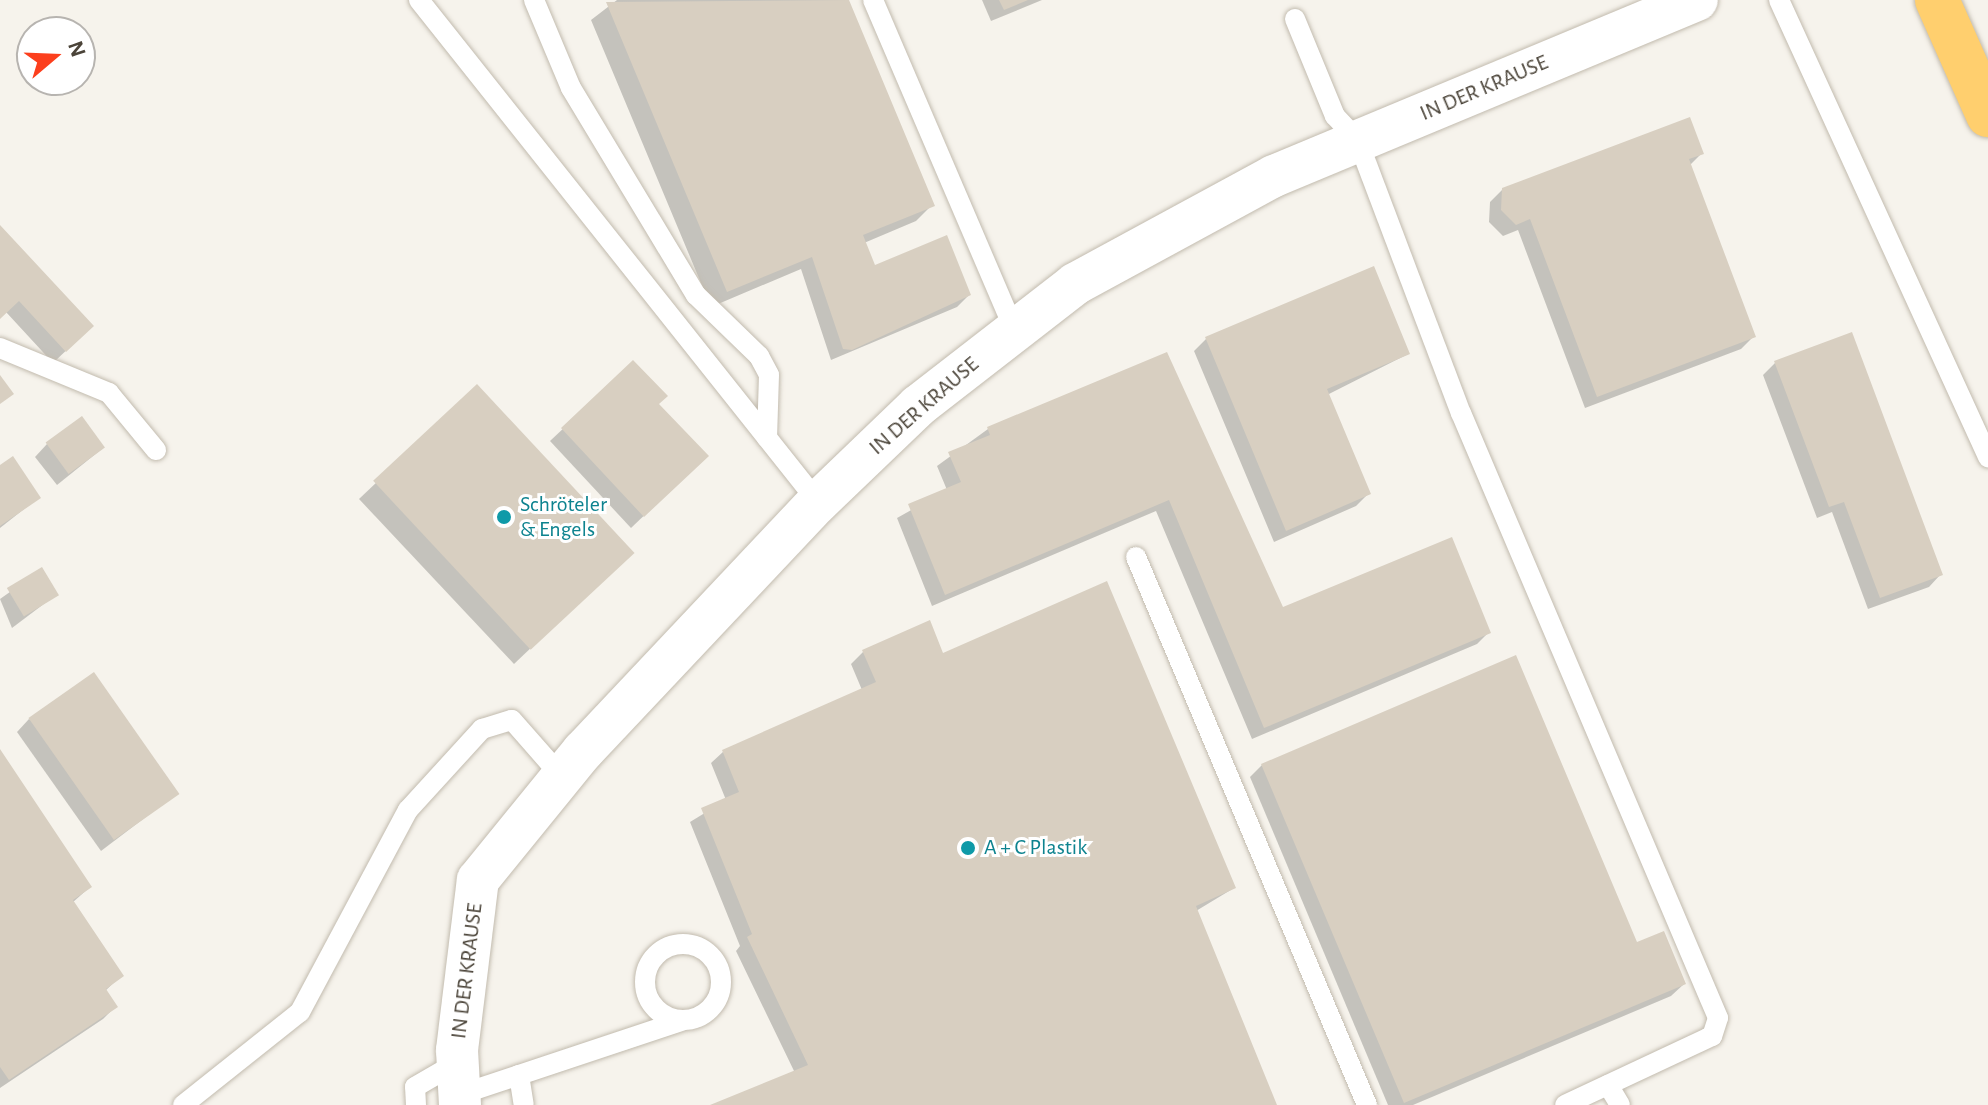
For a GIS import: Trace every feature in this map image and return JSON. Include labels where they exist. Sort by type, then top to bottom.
[{"type":"highway","points":[[1937,0],[1988,115]]},
{"type":"street","name":"IN DER KRAUSE","points":[[459,1087],[478,880],[562,777],[818,502],[918,406],[1088,277],[1274,176],[1697,0]]},
{"type":"lane","points":[[419,0],[818,502]]},
{"type":"lane","points":[[534,0],[571,88],[696,295],[759,356],[769,375],[767,438]]},
{"type":"lane","points":[[873,0],[1015,331]]},
{"type":"lane","points":[[1779,0],[1988,457]]},
{"type":"lane","points":[[1295,19],[1335,116],[1358,141],[1461,413],[1718,1018],[1712,1036],[1565,1105]]},
{"type":"lane","points":[[0,348],[109,393],[156,450]]},
{"type":"lane","points":[[1136,557],[1367,1105]]},
{"type":"lane","points":[[183,1105],[300,1012],[408,810],[482,729],[512,720],[562,777]]},
{"type":"lane","points":[[416,1105],[415,1087],[459,1087],[519,1075],[682,1021]]},
{"type":"lane","points":[[519,1075],[524,1105]]},
{"type":"lane","points":[[1608,1085],[1620,1105]]},
{"type":"building","points":[[849,0],[935,206],[863,235],[875,265],[947,235],[971,295],[852,350],[843,349],[812,257],[727,292],[606,2]]},
{"type":"building","points":[[999,0],[1028,0],[1004,10]]},
{"type":"building","points":[[1690,117],[1704,154],[1689,159],[1756,337],[1597,397],[1530,219],[1516,225],[1501,210],[1502,188]]},
{"type":"building","points":[[0,225],[94,326],[66,352],[19,301],[0,319]]},
{"type":"building","points":[[1374,266],[1410,354],[1327,389],[1371,494],[1286,531],[1205,337]]},
{"type":"building","points":[[1852,332],[1943,575],[1880,598],[1844,502],[1829,507],[1774,361]]},
{"type":"building","points":[[1167,352],[1283,607],[1452,537],[1491,633],[1264,728],[1169,500],[945,595],[908,504],[961,482],[948,452],[990,435],[987,427]]},
{"type":"building","points":[[633,360],[668,396],[659,404],[709,456],[644,517],[561,428]]},
{"type":"building","points":[[0,375],[14,394],[0,404]]},
{"type":"building","name":"Schröteler & Engels","points":[[477,384],[635,553],[531,650],[373,481]]},
{"type":"building","points":[[82,416],[105,448],[69,474],[46,442]]},
{"type":"building","points":[[13,456],[41,498],[0,526],[0,465]]},
{"type":"building","points":[[42,567],[59,595],[24,616],[7,588]]},
{"type":"building","name":"A + C Plastik","points":[[1107,581],[1236,888],[1196,906],[1277,1105],[710,1105],[808,1065],[747,937],[752,934],[701,808],[739,792],[722,750],[876,682],[862,650],[930,620],[943,653]]},
{"type":"building","points":[[1516,655],[1637,942],[1664,931],[1686,984],[1404,1103],[1261,764]]},
{"type":"building","points":[[94,672],[179,794],[114,840],[28,718]]},
{"type":"building","points":[[0,749],[92,887],[73,900],[124,976],[106,989],[118,1007],[9,1080],[0,1067]]},
{"type":"place","name":"Schröteler & Engels","points":[[504,517]]},
{"type":"place","name":"A + C Plastik","points":[[968,848]]}]
